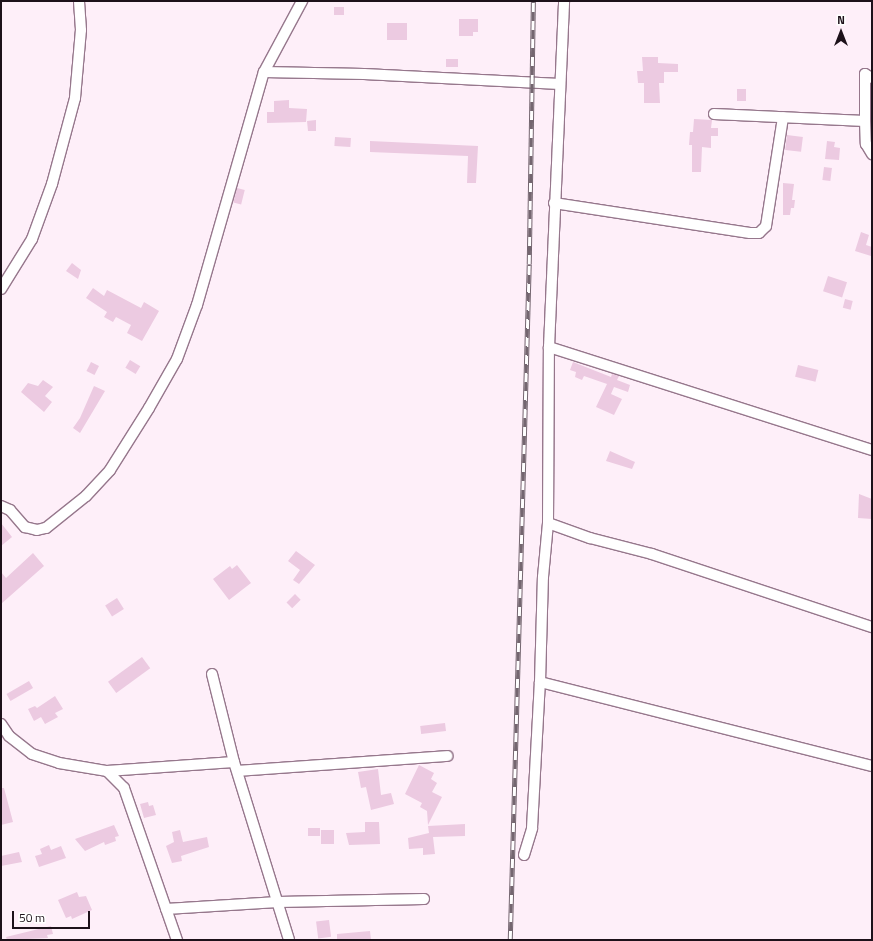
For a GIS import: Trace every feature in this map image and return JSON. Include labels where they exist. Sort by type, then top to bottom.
[{"type":"street","points":[[1,289],[32,239],[56,170],[75,98],[81,30],[79,1]]},
{"type":"street","points":[[1,506],[10,510],[25,527],[37,530],[46,528],[86,496],[110,470],[149,408],[177,359],[197,305],[264,72],[302,1]]},
{"type":"street","points":[[524,855],[532,828],[540,682],[543,577],[548,523],[549,347],[554,203],[564,1]]},
{"type":"street","points":[[264,72],[364,74],[560,84]]},
{"type":"street","points":[[872,78],[865,74],[866,144],[872,154]]},
{"type":"street","points":[[714,114],[865,121]]},
{"type":"street","points":[[554,203],[750,233],[759,232],[766,226],[783,117]]},
{"type":"street","points":[[549,347],[872,450]]},
{"type":"street","points":[[548,523],[590,538],[652,554],[872,627]]},
{"type":"street","points":[[212,674],[236,767],[289,940]]},
{"type":"street","points":[[540,682],[872,766]]},
{"type":"street","points":[[1,724],[9,736],[32,754],[59,763],[107,771],[236,767],[447,756]]},
{"type":"street","points":[[107,771],[124,788],[177,940]]},
{"type":"street","points":[[166,909],[278,902],[424,898]]},
{"type":"building","points":[[334,7],[344,7],[344,15],[334,15]]},
{"type":"building","points":[[459,19],[478,19],[478,32],[473,32],[473,36],[459,36]]},
{"type":"building","points":[[387,23],[407,23],[407,40],[387,40]]},
{"type":"building","points":[[642,57],[658,57],[658,63],[678,64],[678,72],[664,72],[664,83],[659,83],[660,103],[644,103],[644,83],[638,83],[637,71],[643,71]]},
{"type":"building","points":[[446,59],[458,59],[458,67],[446,67]]},
{"type":"building","points":[[737,89],[746,89],[746,101],[737,101]]},
{"type":"building","points":[[289,100],[289,108],[307,109],[306,122],[267,123],[267,112],[274,112],[274,101]]},
{"type":"building","points":[[694,119],[712,120],[711,128],[718,128],[718,136],[711,136],[711,148],[702,147],[701,172],[692,172],[692,145],[689,145],[690,132],[693,132]]},
{"type":"building","points":[[316,120],[316,131],[308,131],[307,121]]},
{"type":"building","points":[[787,135],[803,137],[801,152],[785,150]]},
{"type":"building","points":[[335,137],[351,138],[350,147],[334,146]]},
{"type":"building","points":[[370,141],[478,146],[476,183],[467,183],[468,156],[370,152]]},
{"type":"building","points":[[827,141],[835,142],[834,147],[840,148],[839,160],[825,159]]},
{"type":"building","points":[[824,167],[832,168],[830,181],[822,180]]},
{"type":"building","points":[[783,183],[794,184],[792,200],[795,200],[794,208],[791,208],[790,215],[783,215]]},
{"type":"building","points":[[237,188],[245,190],[241,204],[233,203]]},
{"type":"building","points":[[861,232],[869,235],[866,245],[872,247],[871,256],[855,251]]},
{"type":"building","points":[[72,263],[81,270],[78,279],[66,271]]},
{"type":"building","points":[[828,276],[847,282],[842,297],[823,291]]},
{"type":"building","points":[[93,288],[104,296],[107,290],[141,308],[144,302],[159,311],[142,341],[127,333],[131,325],[116,317],[113,322],[104,317],[107,312],[86,298]]},
{"type":"building","points":[[845,299],[853,301],[851,310],[843,308]]},
{"type":"building","points":[[130,360],[140,366],[136,374],[125,368]]},
{"type":"building","points":[[91,362],[99,366],[94,375],[86,371]]},
{"type":"building","points":[[573,362],[611,377],[612,374],[619,376],[617,380],[630,385],[628,392],[614,387],[611,394],[622,399],[614,415],[596,407],[607,384],[584,376],[582,380],[575,377],[576,372],[570,370]]},
{"type":"building","points":[[798,365],[818,370],[815,382],[795,377]]},
{"type":"building","points":[[43,380],[53,387],[45,396],[52,402],[44,412],[21,392],[28,383],[38,386]]},
{"type":"building","points":[[94,386],[105,391],[80,433],[73,428],[80,418]]},
{"type":"building","points":[[610,451],[635,462],[632,469],[606,461]]},
{"type":"building","points":[[859,494],[872,499],[872,519],[858,518]]},
{"type":"building","points":[[1,523],[12,537],[1,546]]},
{"type":"building","points":[[296,551],[315,565],[299,584],[293,580],[300,570],[288,561]]},
{"type":"building","points":[[33,553],[44,566],[1,604],[1,572],[6,578]]},
{"type":"building","points":[[237,565],[251,583],[229,600],[213,579],[230,566],[232,569]]},
{"type":"building","points":[[295,594],[301,600],[292,608],[287,602]]},
{"type":"building","points":[[117,598],[124,609],[112,616],[105,605]]},
{"type":"building","points":[[142,657],[150,668],[116,693],[108,682]]},
{"type":"building","points":[[29,681],[33,688],[10,701],[6,694]]},
{"type":"building","points":[[55,696],[63,709],[55,713],[58,717],[45,724],[41,717],[34,721],[28,709],[35,706],[37,708]]},
{"type":"building","points":[[445,723],[446,731],[421,734],[420,726]]},
{"type":"building","points":[[419,765],[434,773],[431,779],[437,783],[432,792],[442,797],[428,825],[427,811],[420,807],[422,803],[405,794]]},
{"type":"building","points":[[378,769],[381,795],[391,793],[394,804],[371,810],[366,787],[361,788],[358,772]]},
{"type":"building","points":[[1,788],[4,788],[13,822],[1,825]]},
{"type":"building","points":[[148,802],[149,806],[153,805],[156,815],[144,818],[140,804]]},
{"type":"building","points":[[365,822],[379,822],[380,844],[349,845],[346,833],[365,832]]},
{"type":"building","points":[[465,824],[465,836],[433,837],[435,854],[423,855],[423,848],[409,849],[408,838],[429,833],[428,826]]},
{"type":"building","points":[[114,825],[119,836],[115,837],[116,841],[105,845],[104,842],[85,851],[75,839]]},
{"type":"building","points":[[308,828],[320,828],[320,836],[308,836]]},
{"type":"building","points":[[180,830],[183,842],[207,837],[209,847],[181,856],[182,861],[172,863],[166,846],[174,842],[172,832]]},
{"type":"building","points":[[321,830],[334,830],[334,844],[321,844]]},
{"type":"building","points":[[49,845],[51,850],[61,846],[66,858],[39,867],[35,856],[42,854],[40,849]]},
{"type":"building","points":[[19,852],[22,862],[1,866],[1,856]]},
{"type":"building","points":[[77,892],[79,897],[86,896],[92,910],[72,919],[71,916],[66,918],[58,900]]},
{"type":"building","points":[[329,920],[331,937],[318,938],[316,922]]},
{"type":"building","points":[[51,926],[53,934],[47,935],[48,938],[7,940],[6,937]]},
{"type":"building","points":[[370,931],[371,940],[337,940],[337,934]]},
{"type":"railway","points":[[510,940],[529,264],[533,1]]}]
